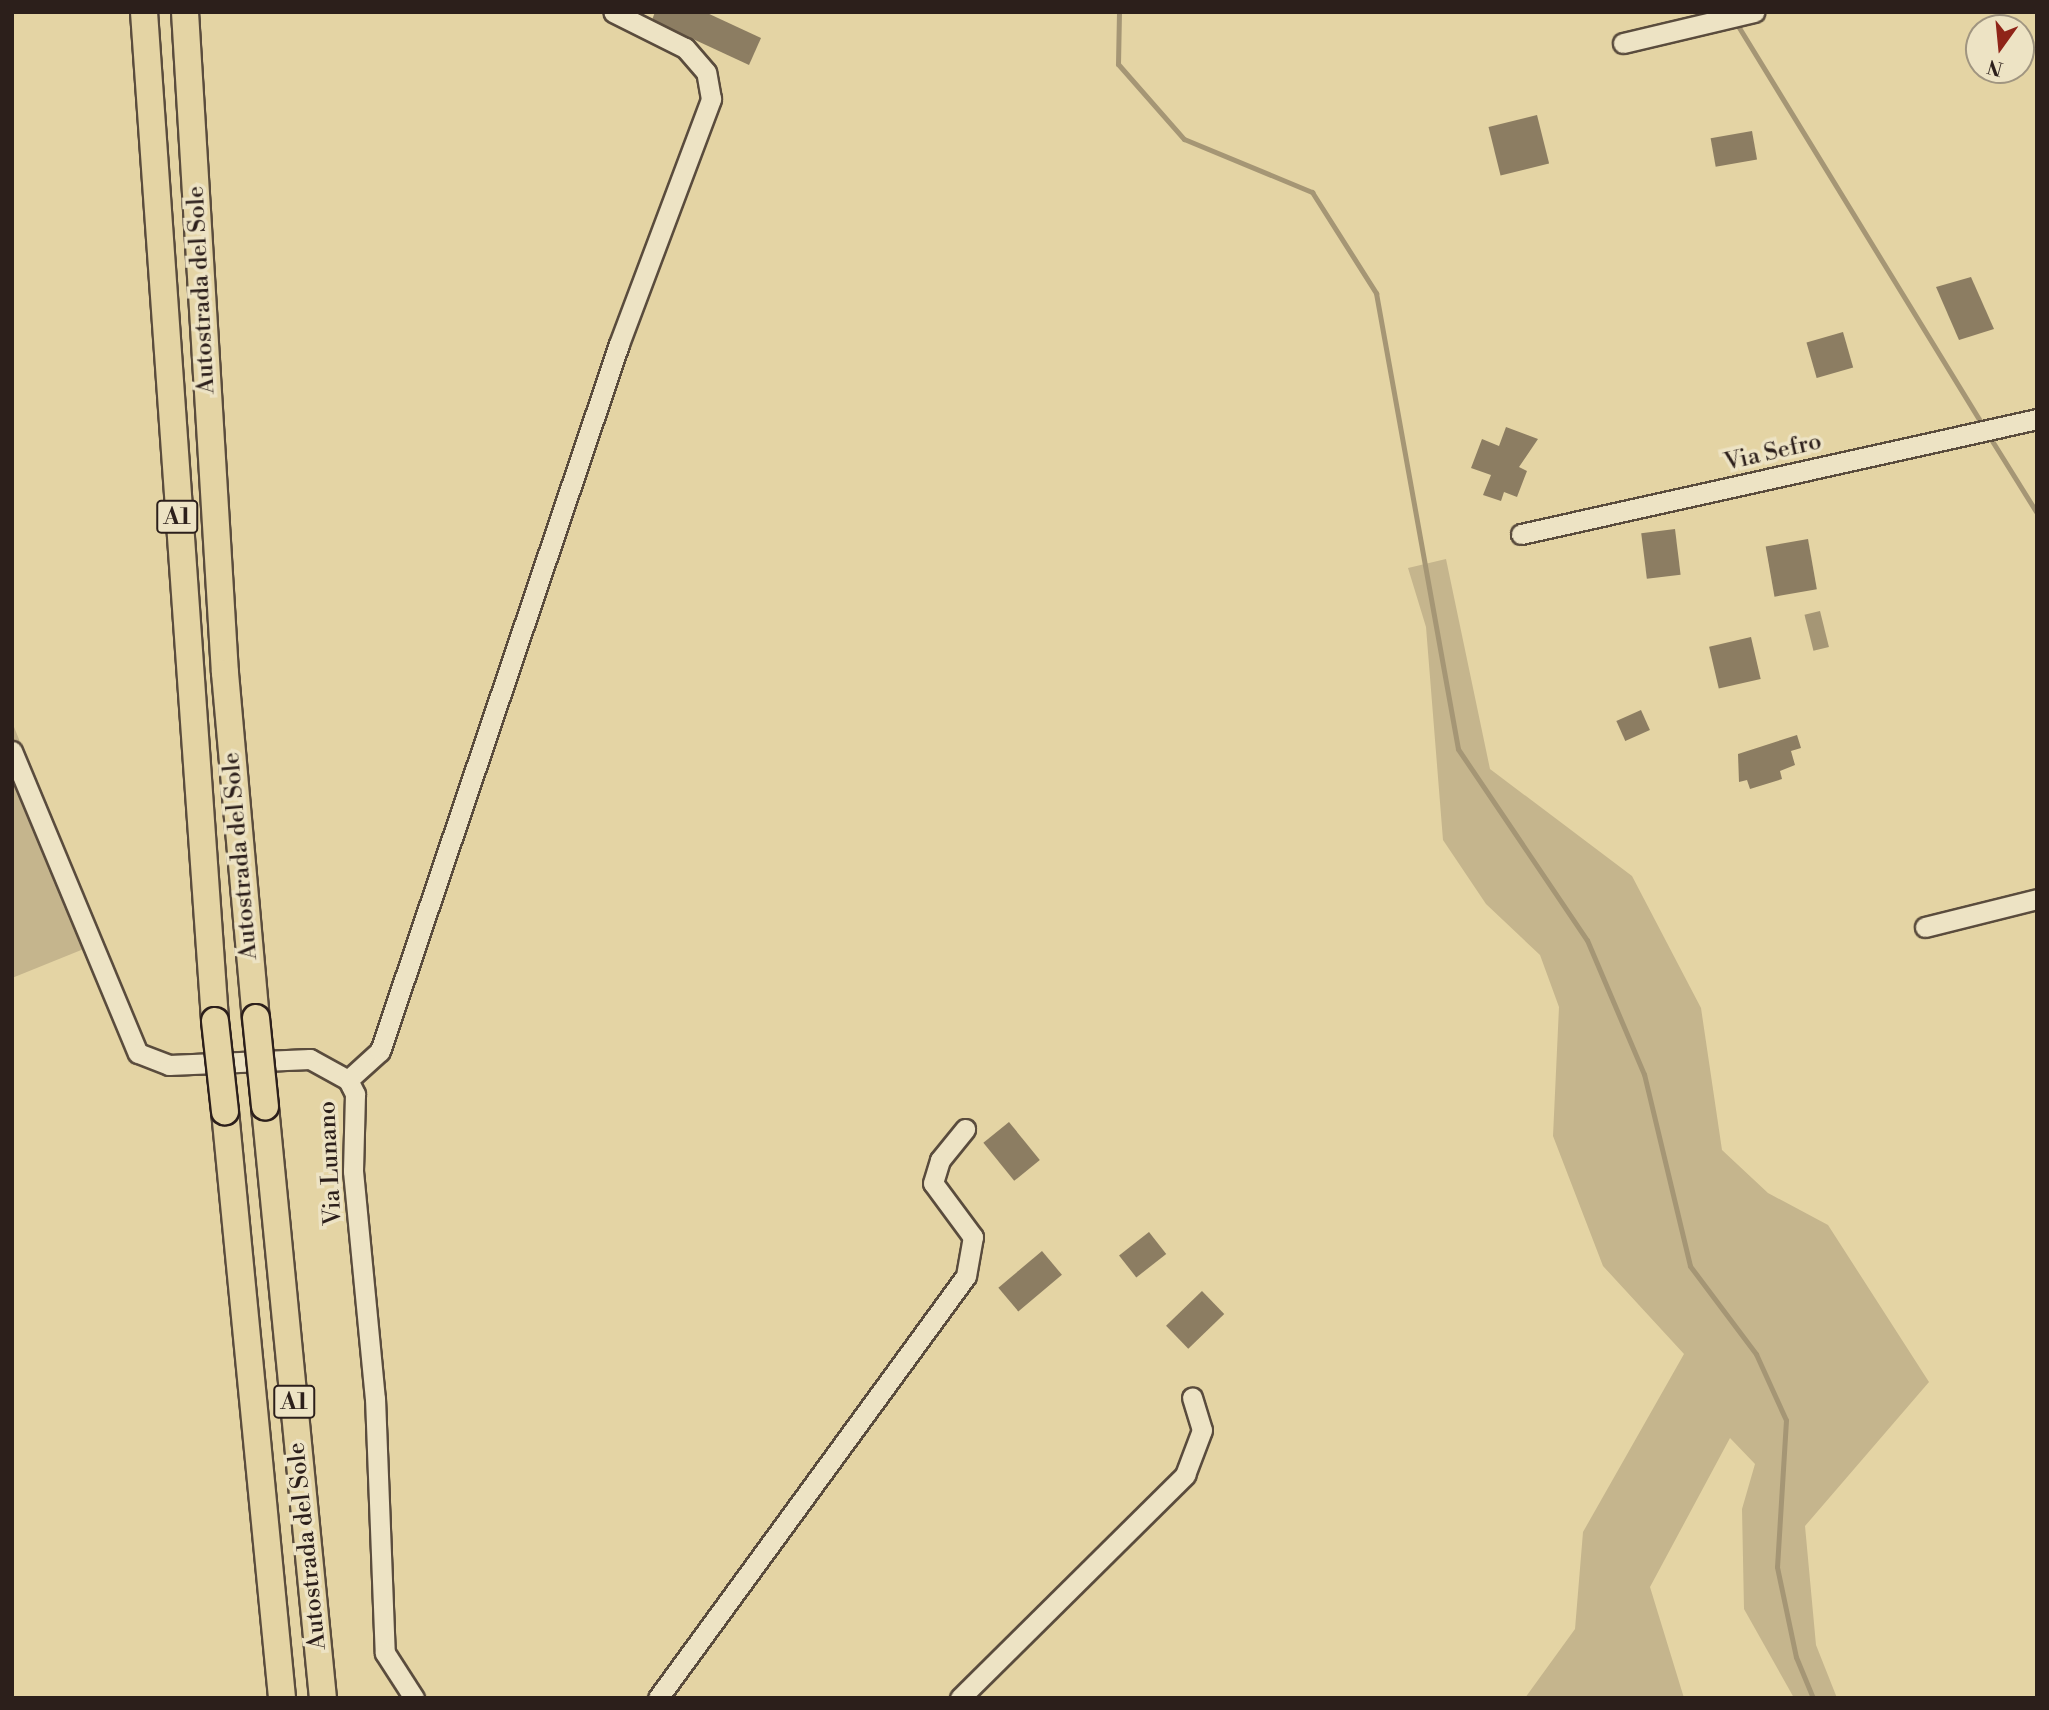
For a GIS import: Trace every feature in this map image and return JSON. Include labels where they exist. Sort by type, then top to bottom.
[{"type":"highway","name":"Autostrada del Sole","points":[[144,12],[215,1021],[282,1698]]},
{"type":"highway","name":"Autostrada del Sole","points":[[186,12],[225,673],[323,1698]]},
{"type":"street","points":[[348,1080],[380,1051],[619,344],[711,99],[706,72],[685,48],[613,12]]},
{"type":"street","points":[[1623,43],[1754,12]]},
{"type":"street","name":"Via Sefro","points":[[1521,534],[2037,419]]},
{"type":"street","name":"Via Lunano","points":[[12,751],[138,1053],[169,1065],[291,1056],[329,1067],[348,1080],[355,1094],[353,1171],[374,1398],[385,1654],[414,1698]]},
{"type":"street","points":[[1925,928],[2037,900]]},
{"type":"street","points":[[658,1698],[966,1276],[974,1237],[933,1183],[940,1160],[965,1129]]},
{"type":"street","points":[[960,1698],[1185,1475],[1202,1430],[1192,1397]]},
{"type":"shaded area","points":[[1446,559],[1490,769],[1632,876],[1701,1008],[1722,1150],[1768,1193],[1828,1225],[1929,1382],[1805,1526],[1816,1645],[1837,1698],[1794,1698],[1744,1609],[1742,1509],[1755,1464],[1730,1438],[1650,1587],[1684,1698],[1525,1698],[1575,1629],[1583,1532],[1684,1354],[1603,1266],[1553,1136],[1559,1007],[1540,955],[1486,904],[1443,840],[1426,627],[1408,568]]},
{"type":"shaded area","points":[[1820,611],[1829,647],[1813,651],[1804,615]]},
{"type":"shaded area","points":[[12,722],[101,942],[12,978]]},
{"type":"building","points":[[655,12],[705,12],[761,38],[749,65],[652,20]]},
{"type":"building","points":[[1537,115],[1549,164],[1501,176],[1488,127]]},
{"type":"building","points":[[1752,131],[1757,160],[1716,167],[1711,138]]},
{"type":"building","points":[[1971,277],[1994,329],[1959,340],[1936,287]]},
{"type":"building","points":[[1843,332],[1853,368],[1817,378],[1806,342]]},
{"type":"building","points":[[1506,427],[1538,439],[1519,467],[1527,471],[1517,497],[1504,492],[1501,501],[1483,495],[1491,475],[1471,468],[1482,439],[1499,446]]},
{"type":"building","points":[[1675,529],[1681,575],[1647,579],[1641,533]]},
{"type":"building","points":[[1808,539],[1817,589],[1775,597],[1766,546]]},
{"type":"building","points":[[1751,637],[1761,679],[1719,689],[1709,647]]},
{"type":"building","points":[[1641,710],[1650,730],[1625,741],[1616,721]]},
{"type":"building","points":[[1797,735],[1801,748],[1791,751],[1795,765],[1780,771],[1782,779],[1750,789],[1747,780],[1739,782],[1738,754]]},
{"type":"building","points":[[1009,1122],[1040,1160],[1014,1181],[983,1143]]},
{"type":"building","points":[[1149,1232],[1166,1254],[1136,1277],[1119,1255]]},
{"type":"building","points":[[1042,1251],[1062,1275],[1018,1311],[998,1288]]},
{"type":"building","points":[[1202,1291],[1224,1314],[1188,1349],[1166,1326]]},
{"type":"waterway","points":[[1119,12],[1118,64],[1184,139],[1312,192],[1376,293],[1458,749],[1587,940],[1644,1074],[1690,1266],[1756,1354],[1786,1420],[1777,1567],[1796,1657],[1813,1698]]},
{"type":"waterway","points":[[1735,21],[1984,427]]},
{"type":"waterway","points":[[1989,436],[2037,513]]}]
